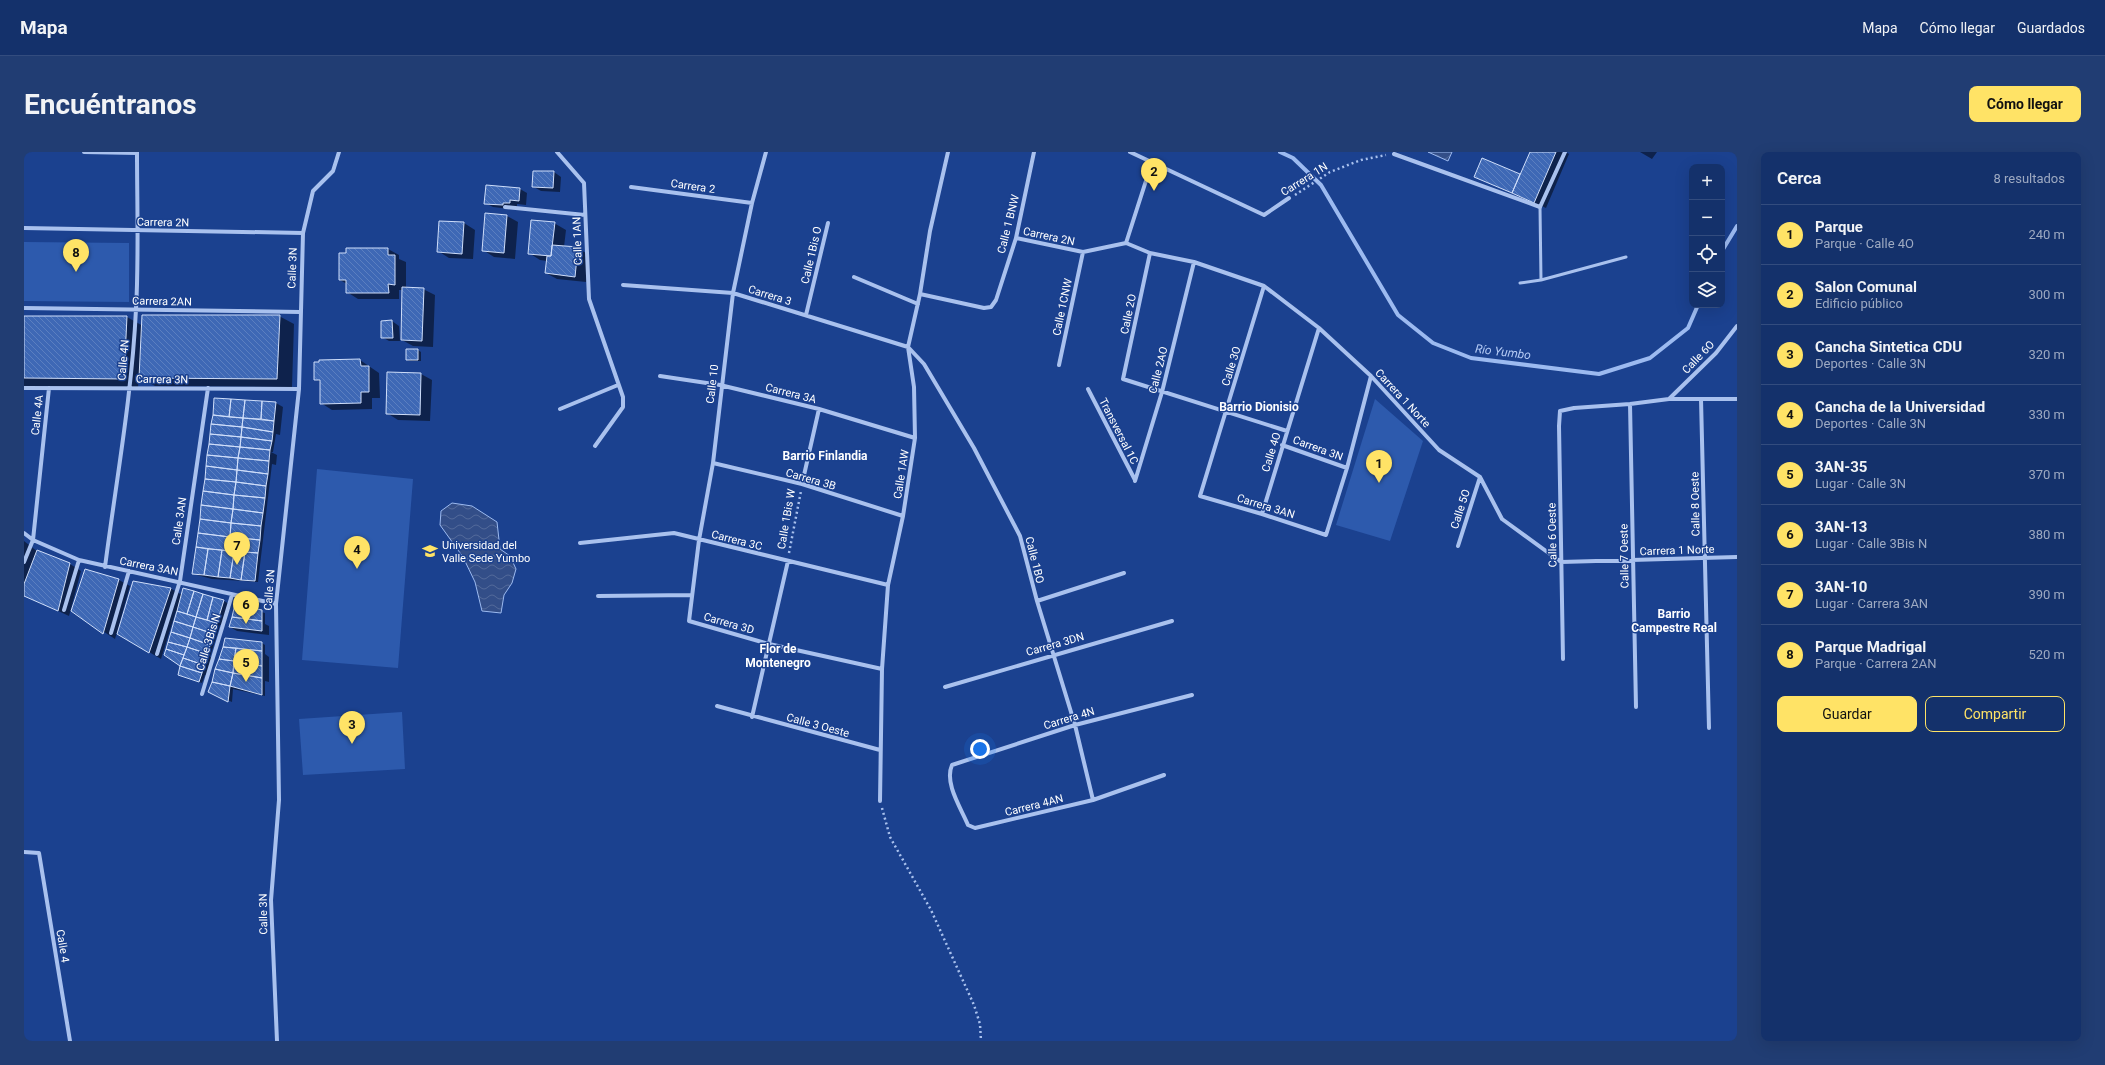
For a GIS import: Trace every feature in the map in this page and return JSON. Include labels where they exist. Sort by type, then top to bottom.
[{"type":"street","points":[[84,152],[137,153]]},
{"type":"street","name":"Calle 3N","points":[[276,1041],[271,900],[279,800],[276,604],[299,389],[303,233],[313,191],[333,171],[339,152]]},
{"type":"street","name":"Calle 1AN","points":[[556,152],[584,183],[589,299],[623,397],[623,407],[594,446]]},
{"type":"street","name":"Calle 10","points":[[689,621],[699,540],[713,463],[720,385],[733,293],[752,203],[766,152]]},
{"type":"street","name":"Calle 1AW","points":[[880,801],[882,669],[888,585],[903,516],[915,438],[914,387],[908,347],[920,294],[930,231],[948,152]]},
{"type":"street","name":"Calle 1 BNW","points":[[920,294],[984,308],[991,307],[996,300],[1016,238],[1034,152]]},
{"type":"street","name":"Carrera 1N","points":[[1130,152],[1264,215],[1289,198]]},
{"type":"street","points":[[1394,154],[1540,207],[1565,152]]},
{"type":"street","name":"Calle 4N","points":[[104,567],[129,387],[136,310],[138,231],[137,153]]},
{"type":"street","points":[[1126,243],[1152,162]]},
{"type":"street","name":"Carrera 2","points":[[631,187],[752,203]]},
{"type":"street","points":[[506,207],[585,215]]},
{"type":"street","name":"Calle 1Bis O","points":[[806,315],[828,223]]},
{"type":"street","name":"Carrera 2N","points":[[24,228],[303,233]]},
{"type":"street","name":"Carrera 2N","points":[[1016,238],[1083,252],[1126,243]]},
{"type":"street","name":"Carrera 1 Norte","points":[[1126,243],[1150,253],[1194,262],[1264,286],[1319,328],[1371,376],[1439,450],[1480,477],[1502,519],[1561,562],[1737,557]]},
{"type":"street","name":"Calle 1CNW","points":[[1059,365],[1083,252]]},
{"type":"street","name":"Calle 2O","points":[[1123,379],[1150,253]]},
{"type":"street","name":"Calle 2AO","points":[[1135,481],[1162,392],[1194,262]]},
{"type":"street","points":[[854,277],[918,304]]},
{"type":"street","name":"Carrera 3","points":[[623,285],[733,293],[908,347]]},
{"type":"street","name":"Calle 3O","points":[[1200,496],[1264,286]]},
{"type":"street","name":"Carrera 2AN","points":[[24,308],[300,312]]},
{"type":"street","name":"Calle 6O","points":[[1670,399],[1716,352],[1737,326]]},
{"type":"street","name":"Calle 4O","points":[[1262,514],[1319,328]]},
{"type":"street","name":"Calle 1BO","points":[[908,347],[924,364],[974,448],[1020,536],[1052,654],[1075,725],[1093,800]]},
{"type":"street","name":"Carrera 3A","points":[[660,376],[720,385],[819,409],[915,438]]},
{"type":"street","points":[[1347,468],[1371,376]]},
{"type":"street","name":"Carrera 3N","points":[[1123,379],[1287,431]]},
{"type":"street","points":[[560,409],[618,385]]},
{"type":"street","name":"Carrera 3N","points":[[24,388],[129,387],[299,389]]},
{"type":"street","name":"Calle 4A","points":[[24,562],[33,540],[49,388]]},
{"type":"street","name":"Calle 3AN","points":[[157,654],[180,582],[208,388]]},
{"type":"street","name":"Transversal 1C","points":[[1088,389],[1135,481]]},
{"type":"street","points":[[1630,404],[1670,399],[1737,399]]},
{"type":"street","name":"Calle 8 Oeste","points":[[1701,399],[1709,728]]},
{"type":"street","name":"Calle 6 Oeste","points":[[1563,659],[1560,412],[1574,408],[1630,404]]},
{"type":"street","name":"Calle 7 Oeste","points":[[1630,404],[1636,707]]},
{"type":"street","name":"Calle 1Bis W","points":[[802,484],[819,409]]},
{"type":"street","name":"Carrera 3N","points":[[1282,445],[1347,468]]},
{"type":"street","name":"Carrera 3B","points":[[713,463],[802,484],[903,516]]},
{"type":"street","name":"Carrera 3AN","points":[[1200,496],[1326,535],[1347,468]]},
{"type":"street","name":"Calle 5O","points":[[1458,546],[1480,477]]},
{"type":"street","name":"Carrera 3AN","points":[[24,533],[33,540],[79,560],[104,567],[129,571],[276,604]]},
{"type":"street","name":"Carrera 3C","points":[[580,543],[674,533],[888,585]]},
{"type":"street","points":[[64,610],[79,560]]},
{"type":"street","points":[[717,706],[752,716],[788,561]]},
{"type":"street","points":[[111,633],[129,571]]},
{"type":"street","points":[[1037,601],[1124,573]]},
{"type":"street","name":"Calle 3Bis N","points":[[202,694],[232,595]]},
{"type":"street","points":[[598,596],[692,595]]},
{"type":"street","name":"Carrera 3D","points":[[689,621],[769,644],[882,669]]},
{"type":"street","name":"Carrera 3DN","points":[[944,687],[1052,654],[1172,621]]},
{"type":"street","name":"Carrera 4N","points":[[952,765],[1075,725],[1192,695]]},
{"type":"street","name":"Calle 3 Oeste","points":[[752,716],[880,750]]},
{"type":"street","name":"Carrera 4AN","points":[[952,765],[949,772],[950,781],[968,825],[975,828],[1093,800],[1164,775]]},
{"type":"street","name":"Calle 4","points":[[24,852],[39,853],[70,1041]]},
{"type":"lane","points":[[1540,207],[1541,280]]},
{"type":"lane","points":[[1520,283],[1541,280],[1626,257]]},
{"type":"path","name":"Carrera 1N","points":[[1289,198],[1330,172],[1361,160],[1394,154]]},
{"type":"path","name":"Calle 1Bis W","points":[[788,561],[802,484]]},
{"type":"path","points":[[880,801],[890,836],[931,910],[969,993],[977,1014],[982,1041]]},
{"type":"shaded area","points":[[24,242],[129,243],[129,302],[24,301]]},
{"type":"shaded area","points":[[1375,399],[1423,441],[1390,541],[1336,525]]},
{"type":"shaded area","points":[[317,469],[413,479],[398,668],[302,660]]},
{"type":"shaded area","points":[[402,712],[405,769],[303,775],[299,719]]},
{"type":"water","points":[[1428,152],[1452,152],[1448,161]]},
{"type":"water","points":[[452,503],[472,506],[497,522],[500,549],[510,556],[516,569],[512,583],[504,595],[501,613],[482,611],[475,582],[463,557],[440,525],[441,511]]},
{"type":"building","points":[[1530,152],[1556,152],[1534,203],[1512,193]]},
{"type":"building","points":[[1482,158],[1520,174],[1512,193],[1474,177]]},
{"type":"building","points":[[533,171],[554,171],[553,188],[532,187]]},
{"type":"building","points":[[486,185],[520,188],[519,201],[510,200],[510,203],[503,203],[503,205],[484,204]]},
{"type":"building","points":[[485,213],[507,215],[504,253],[482,251]]},
{"type":"building","points":[[531,220],[555,222],[551,256],[528,254]]},
{"type":"building","points":[[439,221],[464,222],[462,254],[437,252]]},
{"type":"building","points":[[552,245],[578,247],[575,277],[545,273],[547,256],[551,256]]},
{"type":"building","points":[[346,248],[388,248],[388,255],[395,255],[395,285],[388,284],[389,293],[346,293],[346,280],[339,280],[339,253],[346,253]]},
{"type":"building","points":[[402,287],[424,288],[422,341],[401,340]]},
{"type":"building","points":[[142,315],[280,315],[277,379],[139,378]]},
{"type":"building","points":[[24,316],[127,316],[124,379],[24,378]]},
{"type":"building","points":[[392,320],[393,338],[381,338],[381,321]]},
{"type":"building","points":[[406,349],[418,349],[418,360],[406,360]]},
{"type":"building","points":[[360,359],[361,366],[369,366],[369,392],[361,392],[361,403],[320,404],[320,380],[314,380],[314,362],[319,362],[319,360]]},
{"type":"building","points":[[387,372],[421,373],[420,415],[386,414]]},
{"type":"building","points":[[214,398],[231,399],[229,417],[213,415]]},
{"type":"building","points":[[231,399],[245,400],[243,418],[229,417]]},
{"type":"building","points":[[245,400],[262,401],[261,419],[243,418]]},
{"type":"building","points":[[262,401],[276,402],[274,421],[261,419]]},
{"type":"building","points":[[213,415],[243,418],[242,427],[211,424]]},
{"type":"building","points":[[243,418],[274,421],[273,432],[242,427]]},
{"type":"building","points":[[211,424],[242,427],[241,437],[210,434]]},
{"type":"building","points":[[242,427],[273,432],[272,441],[241,437]]},
{"type":"building","points":[[210,434],[241,437],[240,447],[209,444]]},
{"type":"building","points":[[241,437],[272,441],[270,450],[240,447]]},
{"type":"building","points":[[209,444],[240,447],[238,458],[207,455]]},
{"type":"building","points":[[240,447],[270,450],[269,461],[238,458]]},
{"type":"building","points":[[207,455],[238,458],[237,470],[206,466]]},
{"type":"building","points":[[238,458],[269,461],[268,474],[237,470]]},
{"type":"building","points":[[206,466],[237,470],[236,482],[205,479]]},
{"type":"building","points":[[237,470],[268,474],[266,486],[236,482]]},
{"type":"building","points":[[205,479],[236,482],[234,495],[203,491]]},
{"type":"building","points":[[236,482],[266,486],[265,498],[234,495]]},
{"type":"building","points":[[203,491],[234,495],[233,509],[201,505]]},
{"type":"building","points":[[234,495],[265,498],[263,513],[233,509]]},
{"type":"building","points":[[201,505],[233,509],[231,523],[200,519]]},
{"type":"building","points":[[233,509],[263,513],[261,526],[231,523]]},
{"type":"building","points":[[200,519],[231,523],[230,537],[198,533]]},
{"type":"building","points":[[231,523],[261,526],[260,540],[230,537]]},
{"type":"building","points":[[198,533],[230,537],[228,551],[196,547]]},
{"type":"building","points":[[230,537],[260,540],[258,553],[228,551]]},
{"type":"building","points":[[196,547],[208,549],[204,575],[192,574]]},
{"type":"building","points":[[208,549],[222,550],[218,577],[204,575]]},
{"type":"building","points":[[37,550],[70,563],[58,611],[24,596],[24,584]]},
{"type":"building","points":[[222,550],[234,552],[230,578],[218,577]]},
{"type":"building","points":[[234,552],[245,552],[241,580],[230,578]]},
{"type":"building","points":[[245,552],[258,553],[255,581],[241,580]]},
{"type":"building","points":[[85,569],[119,579],[103,634],[71,611]]},
{"type":"building","points":[[133,581],[171,588],[149,653],[117,634]]},
{"type":"building","points":[[183,588],[194,591],[187,614],[177,611]]},
{"type":"building","points":[[194,591],[203,594],[196,617],[187,614]]},
{"type":"building","points":[[203,594],[213,597],[207,620],[196,617]]},
{"type":"building","points":[[213,597],[224,600],[217,623],[207,620]]},
{"type":"building","points":[[235,604],[262,610],[262,621],[232,617]]},
{"type":"building","points":[[177,611],[196,617],[193,627],[174,621]]},
{"type":"building","points":[[196,617],[217,623],[214,634],[193,627]]},
{"type":"building","points":[[232,617],[262,621],[262,631],[229,627]]},
{"type":"building","points":[[174,621],[193,627],[190,638],[171,632]]},
{"type":"building","points":[[193,627],[214,634],[210,645],[190,638]]},
{"type":"building","points":[[171,632],[190,638],[187,647],[168,642]]},
{"type":"building","points":[[190,638],[210,645],[208,654],[187,647]]},
{"type":"building","points":[[225,638],[262,642],[262,651],[223,647]]},
{"type":"building","points":[[168,642],[187,647],[184,655],[166,649]]},
{"type":"building","points":[[187,647],[208,654],[204,665],[183,658]]},
{"type":"building","points":[[223,647],[236,648],[234,661],[219,659]]},
{"type":"building","points":[[236,648],[262,651],[262,666],[234,661]]},
{"type":"building","points":[[166,649],[184,655],[180,666],[164,655]]},
{"type":"building","points":[[183,658],[204,665],[202,673],[180,666]]},
{"type":"building","points":[[219,659],[234,661],[233,673],[215,669]]},
{"type":"building","points":[[234,661],[262,666],[262,678],[233,673]]},
{"type":"building","points":[[180,666],[202,673],[199,682],[178,675]]},
{"type":"building","points":[[215,669],[233,673],[230,686],[212,682]]},
{"type":"building","points":[[233,673],[262,678],[262,695],[230,686]]},
{"type":"building","points":[[212,682],[230,686],[228,702],[208,692]]},
{"type":"waterway","name":"Río Yumbo","points":[[1280,152],[1293,158],[1321,185],[1398,315],[1433,343],[1471,358],[1599,374],[1650,358],[1688,328],[1697,308]]},
{"type":"waterway","name":"Río Yumbo","points":[[1725,246],[1737,226]]},
{"type":"place","name":"Salon Comunal","points":[[1154,191]]},
{"type":"place","name":"Parque Madrigal","points":[[76,272]]},
{"type":"place","name":"Parque","points":[[1379,483]]},
{"type":"place","name":"Universidad del Valle Sede Yumbo","points":[[430,551]]},
{"type":"place","name":"3AN-10","points":[[237,565]]},
{"type":"place","name":"Cancha de la Universidad","points":[[357,569]]},
{"type":"place","name":"3AN-13","points":[[246,624]]},
{"type":"place","name":"3AN-35","points":[[246,682]]},
{"type":"place","name":"Cancha Sintetica CDU","points":[[352,744]]},
{"type":"district","name":"Barrio Dionisio","points":[[1259,407]]},
{"type":"district","name":"Barrio Finlandia","points":[[825,456]]},
{"type":"district","name":"Barrio Campestre Real","points":[[1674,621]]},
{"type":"district","name":"Flor de Montenegro","points":[[778,656]]}]
